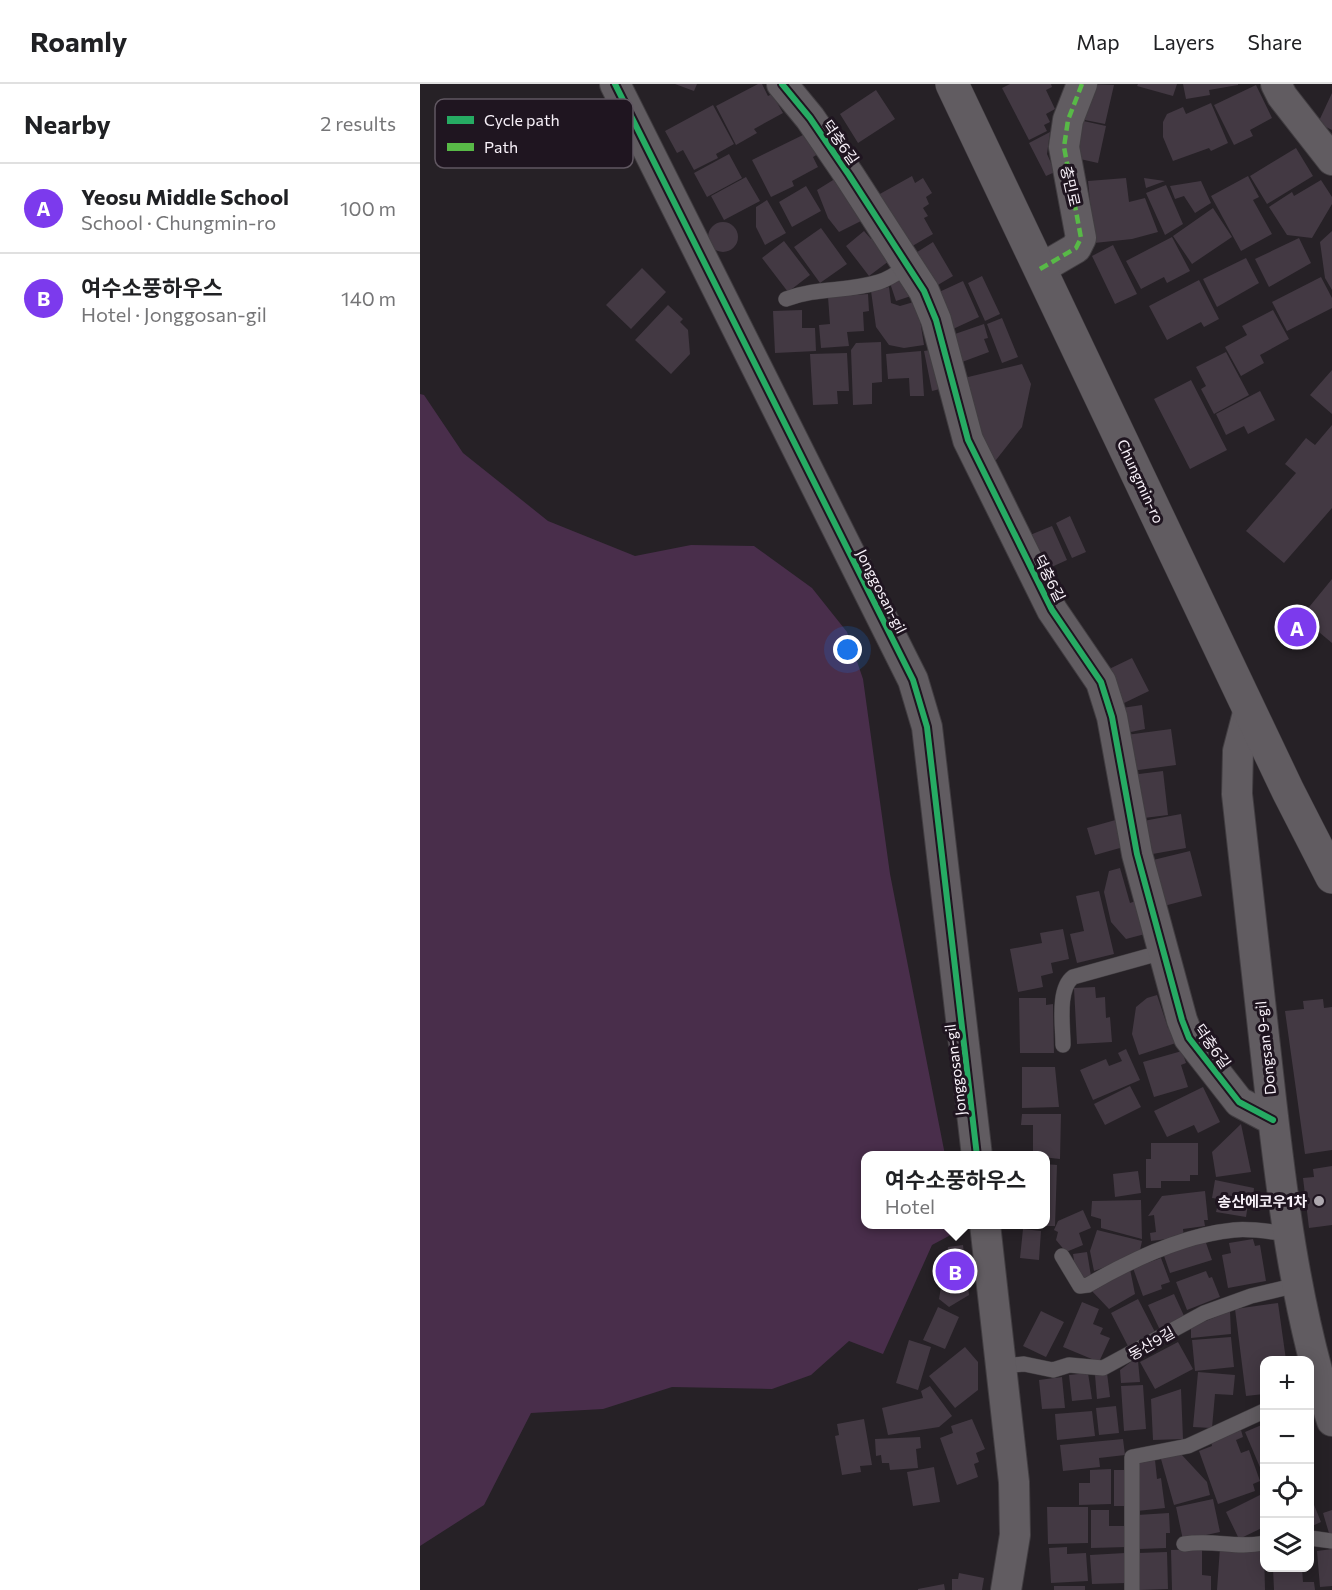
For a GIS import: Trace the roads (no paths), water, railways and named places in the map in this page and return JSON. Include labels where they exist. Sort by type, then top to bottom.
[{"type":"street","name":"Jonggosan-gil","points":[[615,84],[623,99]]},
{"type":"street","name":"덕충6길","points":[[782,84],[810,118],[924,291],[936,320],[968,440],[1052,610],[1077,649],[1093,668],[1107,697],[1137,854],[1189,1038],[1239,1102],[1273,1120]]},
{"type":"street","name":"Chungmin-ro","points":[[952,84],[1249,709],[1332,877]]},
{"type":"street","name":"충민로","points":[[1040,268],[1076,248],[1081,238],[1064,147],[1071,109],[1082,84]]},
{"type":"street","points":[[1276,84],[1282,96],[1332,160]]},
{"type":"street","name":"Jonggosan-gil","points":[[633,120],[908,669],[921,701],[927,727],[977,1151]]},
{"type":"street","name":"Dongsan 9-gil","points":[[1249,709],[1238,751],[1237,794],[1273,1120],[1315,1390],[1332,1421]]},
{"type":"street","points":[[986,1229],[1016,1515],[1006,1590]]},
{"type":"lane","points":[[786,299],[813,290],[842,290],[880,282],[908,266]]},
{"type":"lane","points":[[1063,1045],[1064,992],[1067,981],[1073,977],[1163,952]]},
{"type":"lane","points":[[1062,1256],[1080,1286],[1088,1285],[1173,1244],[1200,1237],[1235,1229],[1289,1234]]},
{"type":"lane","name":"동산9길","points":[[1001,1366],[1024,1364],[1053,1370],[1069,1365],[1103,1368],[1204,1313],[1251,1296],[1298,1285]]},
{"type":"lane","points":[[1132,1590],[1132,1457],[1188,1446],[1260,1413]]},
{"type":"lane","points":[[1314,1539],[1332,1541]]},
{"type":"lane","points":[[1184,1544],[1206,1540],[1249,1546],[1260,1544]]},
{"type":"place","name":"Yeosu Middle School","points":[[1297,627]]},
{"type":"place","name":"송산에코우1차","points":[[1319,1201]]},
{"type":"place","name":"여수소풍하우스","points":[[955,1271]]}]
